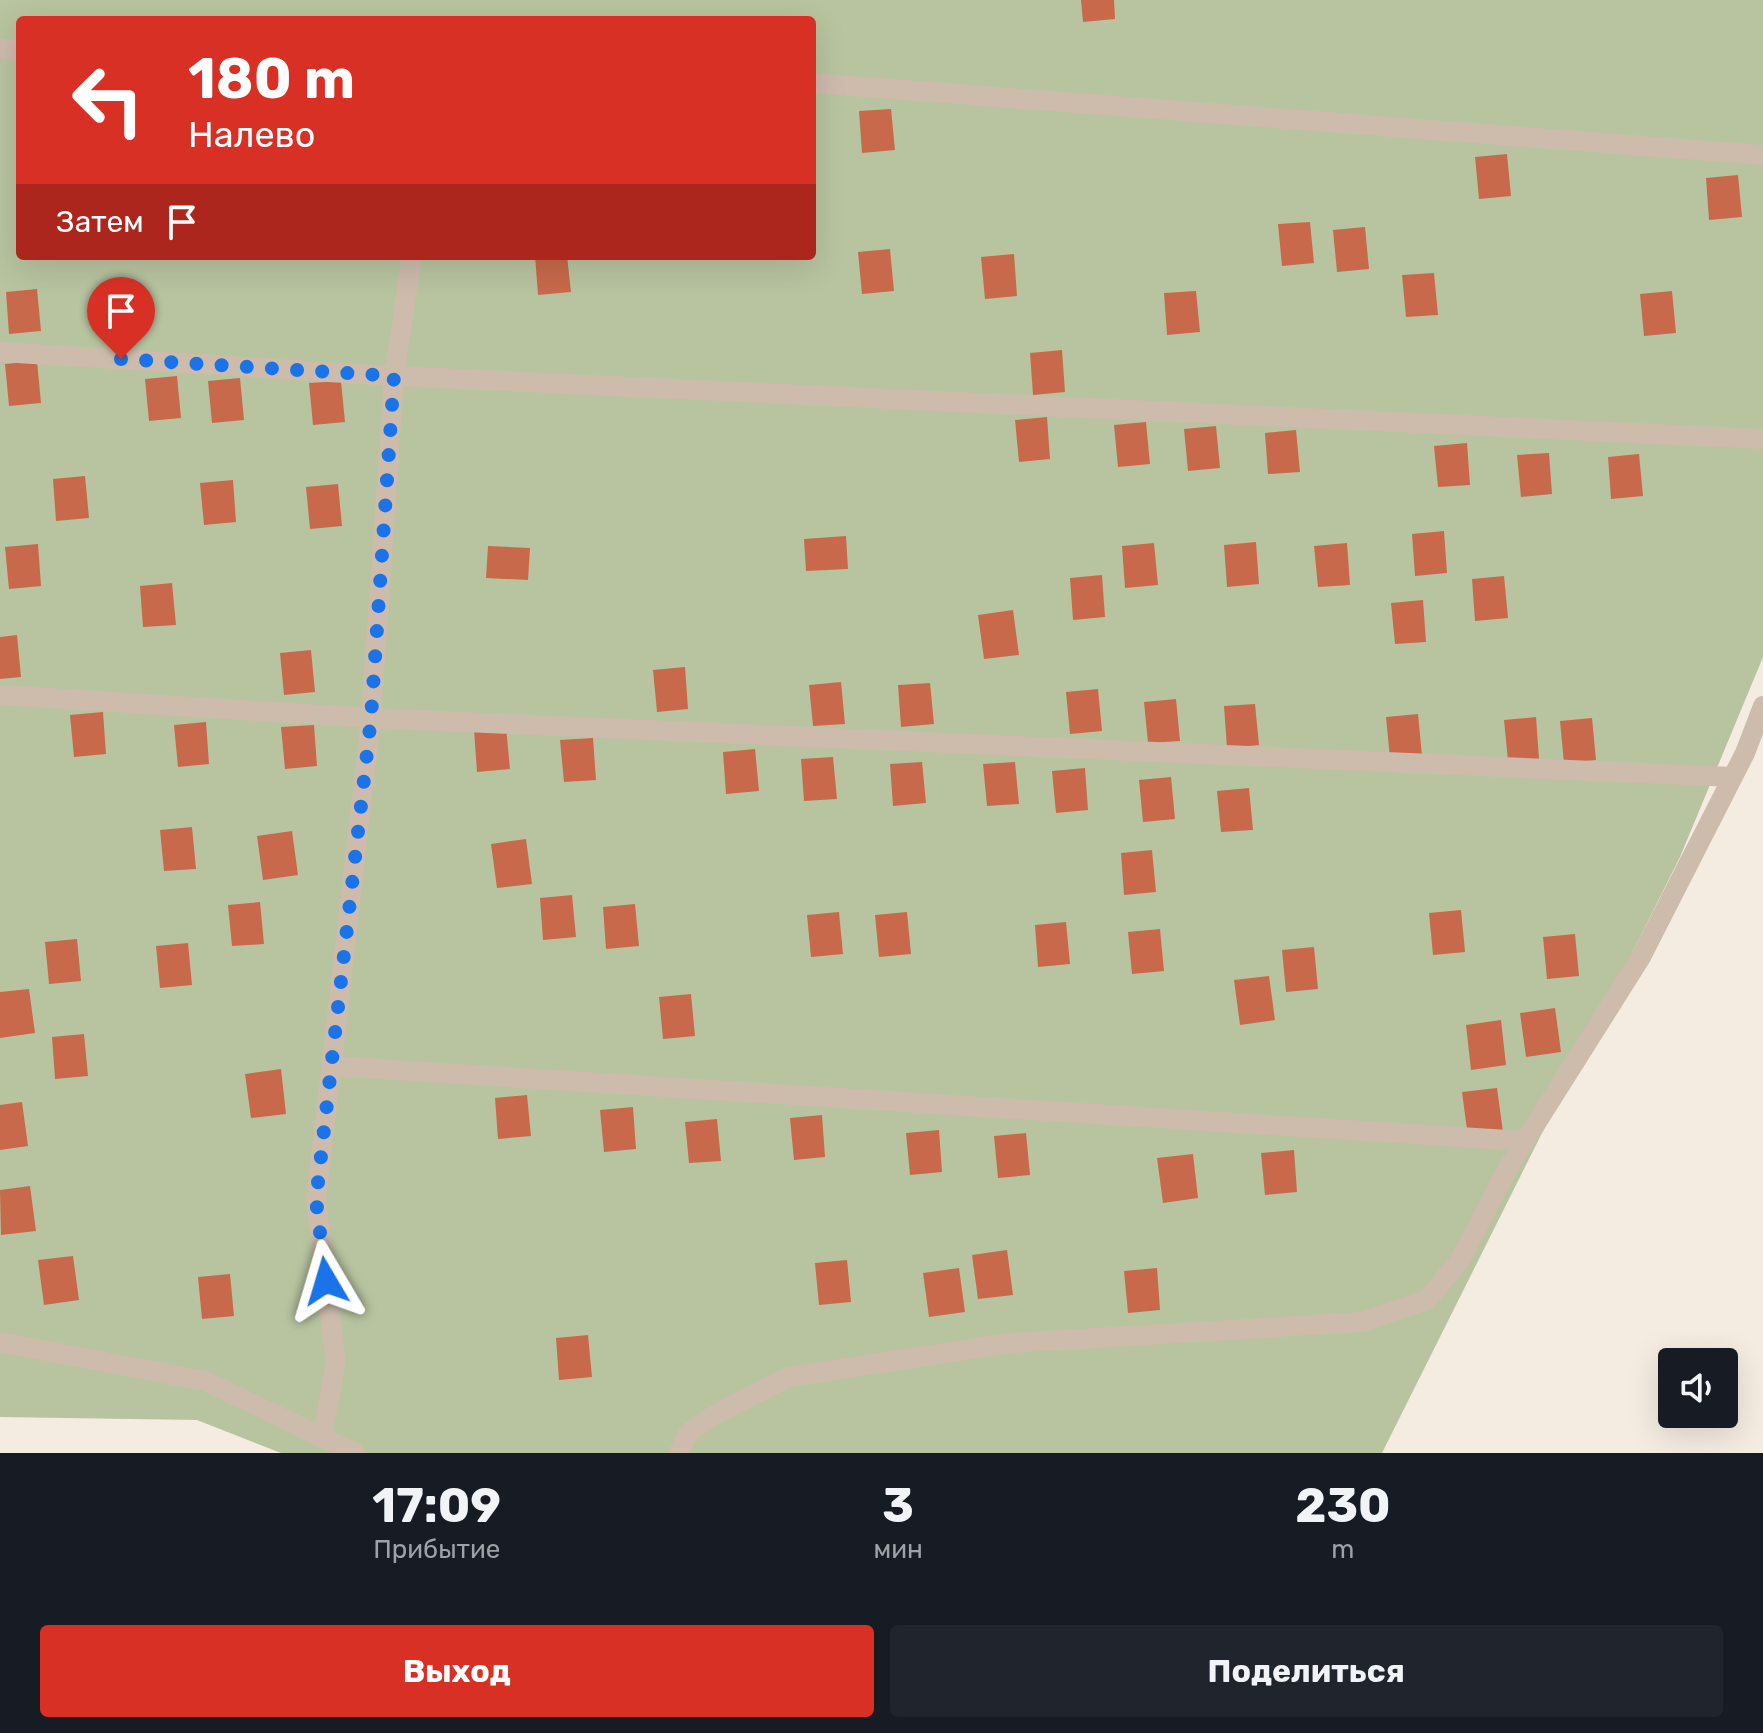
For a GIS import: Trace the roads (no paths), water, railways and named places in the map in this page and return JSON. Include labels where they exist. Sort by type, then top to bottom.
[{"type":"street","points":[[816,83],[1763,155]]},
{"type":"street","points":[[322,1438],[336,1361],[316,1200],[371,718],[394,376],[411,260]]},
{"type":"street","points":[[0,352],[394,376],[1763,439]]},
{"type":"street","points":[[0,695],[371,718],[1733,777]]},
{"type":"street","points":[[679,1453],[688,1433],[716,1414],[789,1377],[1011,1343],[1363,1322],[1427,1300],[1460,1260],[1524,1141],[1641,957],[1745,753],[1763,706]]},
{"type":"street","points":[[331,1066],[1524,1141]]},
{"type":"street","points":[[0,1342],[205,1381],[355,1453]]}]
